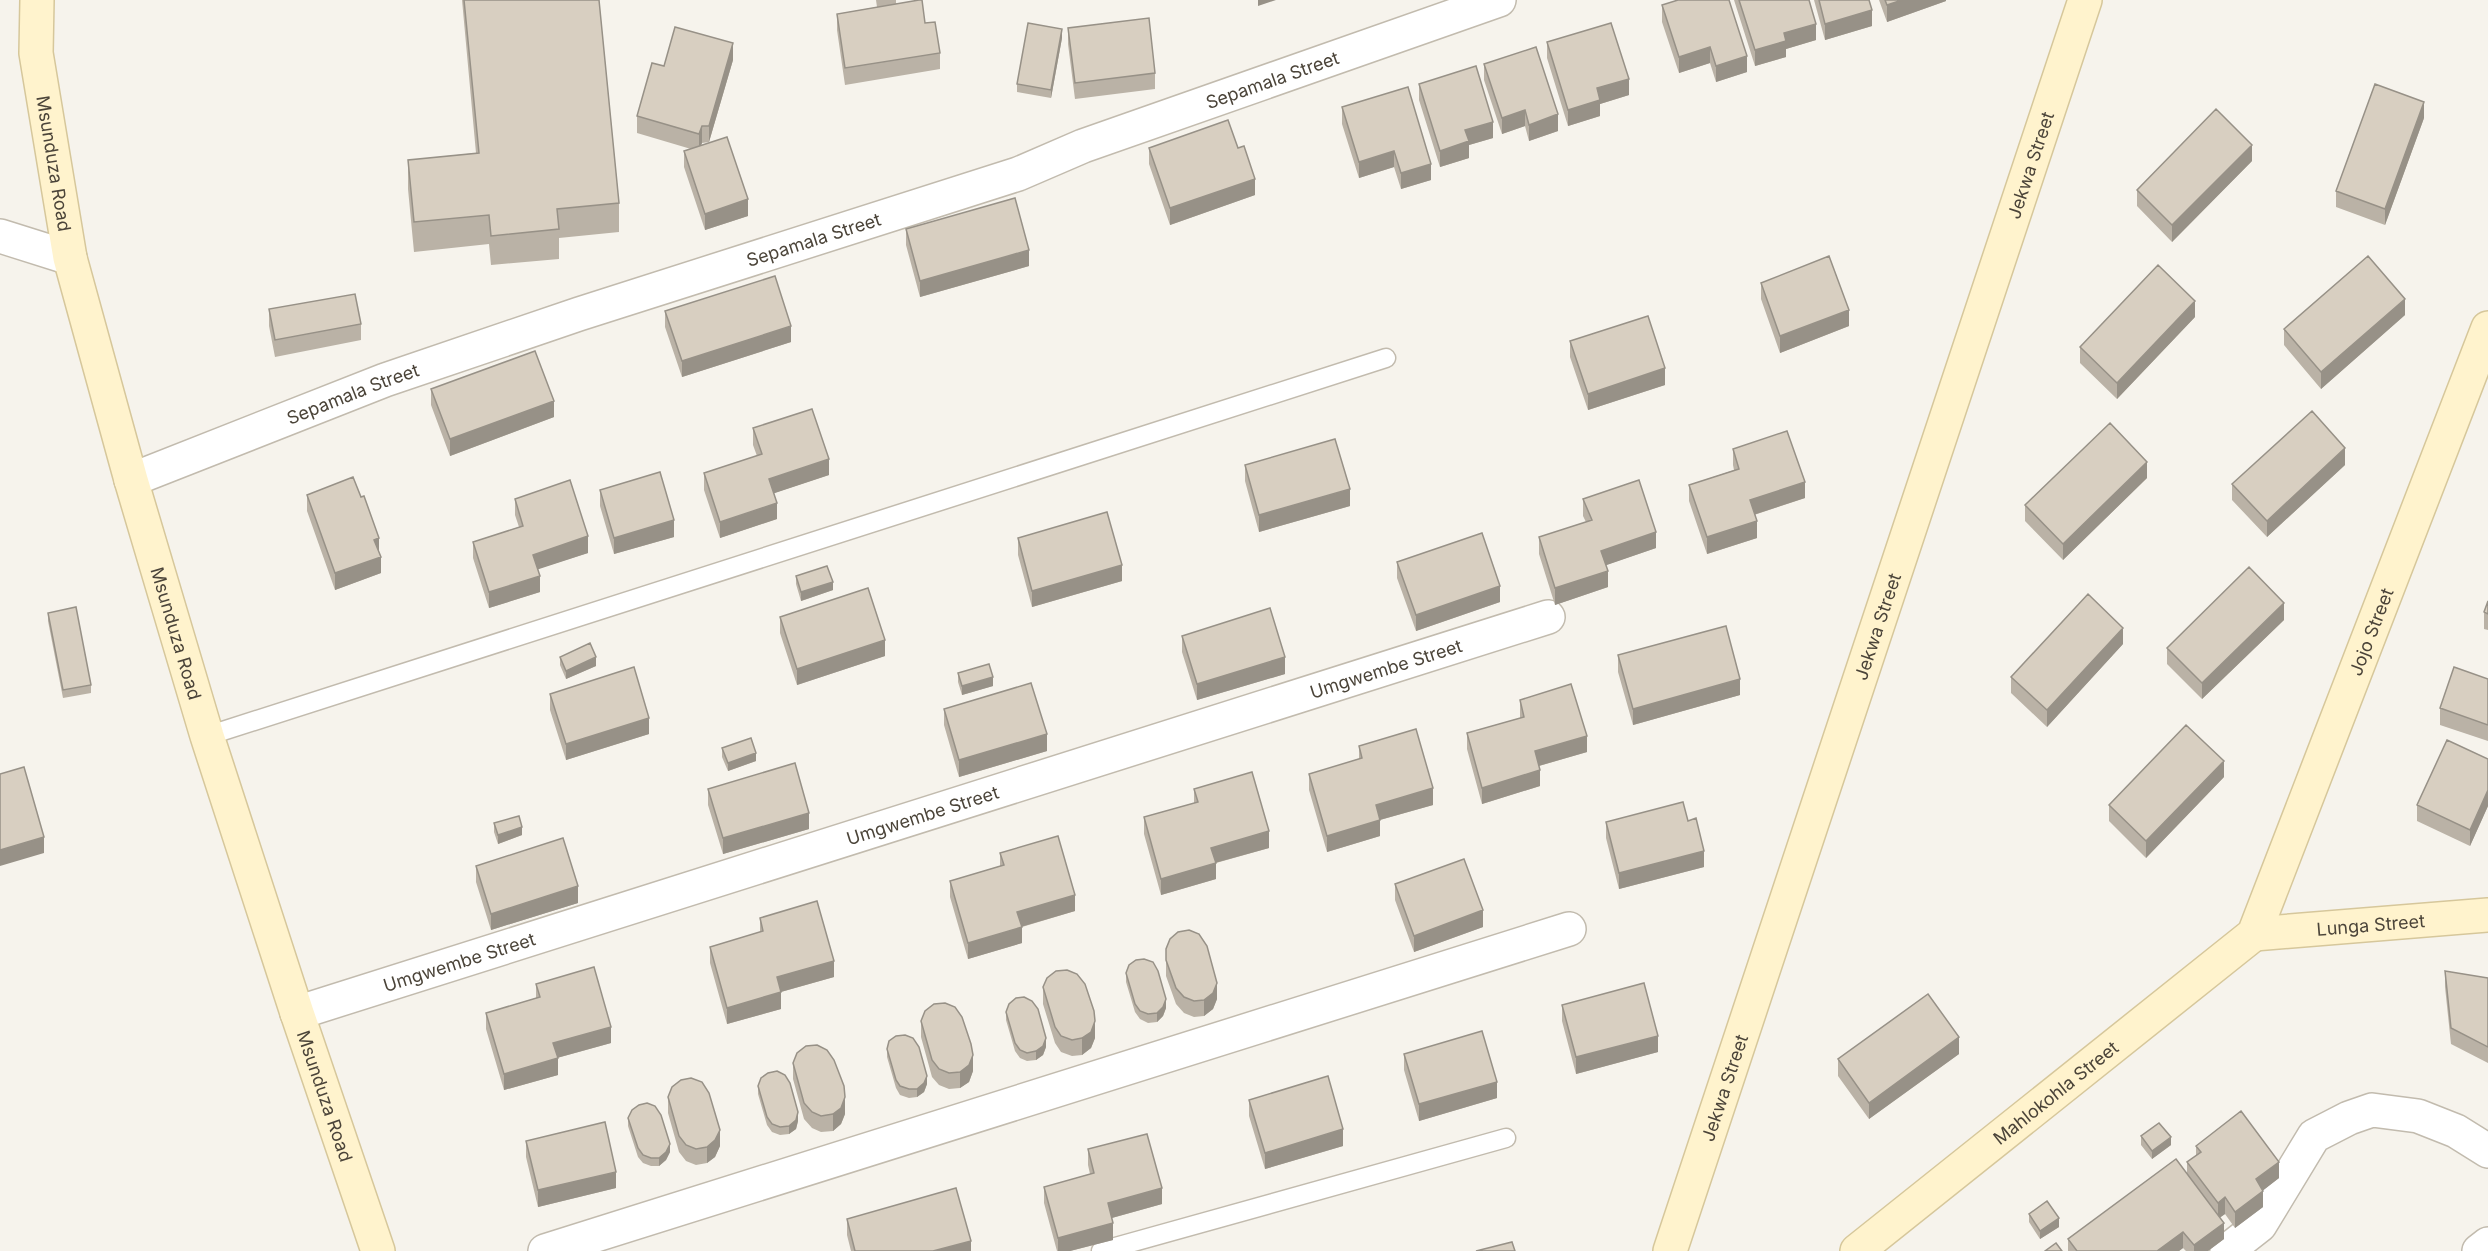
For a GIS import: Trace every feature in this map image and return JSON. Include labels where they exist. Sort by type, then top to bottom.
[{"type":"street","name":"Msunduza Road","points":[[38,0],[36,53],[70,258],[131,480],[207,736],[297,1013],[378,1251]]},
{"type":"street","name":"Sepamala Street","points":[[131,480],[385,380],[579,314],[1018,174],[1083,146],[1499,0]]},
{"type":"street","name":"Jekwa Street","points":[[1670,1251],[2085,0]]},
{"type":"street","points":[[0,236],[70,258]]},
{"type":"street","name":"Jojo Street","points":[[2254,934],[2488,328]]},
{"type":"street","name":"Umgwembe Street","points":[[297,1013],[1548,617]]},
{"type":"street","name":"Lunga Street","points":[[2254,934],[2488,915]]},
{"type":"street","points":[[545,1251],[1569,929]]},
{"type":"street","name":"Mahlokohla Street","points":[[1857,1251],[2254,934]]},
{"type":"street","points":[[2227,1251],[2260,1225],[2314,1136],[2349,1118],[2372,1110],[2418,1116],[2456,1131],[2488,1151]]},
{"type":"street","points":[[2480,1251],[2488,1244]]},
{"type":"lane","points":[[207,736],[1386,358]]},
{"type":"lane","points":[[1101,1251],[1506,1138]]},
{"type":"building","points":[[464,0],[599,0],[619,203],[557,209],[559,229],[491,236],[489,215],[414,222],[408,160],[479,153]]},
{"type":"building","points":[[922,0],[925,23],[935,22],[940,53],[845,68],[837,14]]},
{"type":"building","points":[[1678,0],[1729,0],[1747,56],[1716,66],[1710,47],[1679,57],[1662,5]]},
{"type":"building","points":[[1739,0],[1809,0],[1816,24],[1784,33],[1786,41],[1755,50]]},
{"type":"building","points":[[1819,0],[1869,0],[1872,10],[1825,24]]},
{"type":"building","points":[[1885,0],[1902,0],[1887,5]]},
{"type":"building","points":[[1149,18],[1155,73],[1075,83],[1068,28]]},
{"type":"building","points":[[1028,23],[1062,29],[1051,90],[1017,84]]},
{"type":"building","points":[[1611,23],[1629,79],[1597,88],[1600,100],[1568,110],[1547,42]]},
{"type":"building","points":[[675,27],[733,43],[709,126],[702,126],[699,134],[637,116],[652,63],[664,66]]},
{"type":"building","points":[[1536,47],[1558,114],[1529,125],[1525,110],[1502,118],[1484,64]]},
{"type":"building","points":[[1476,66],[1493,122],[1465,130],[1469,141],[1440,151],[1419,84]]},
{"type":"building","points":[[2375,84],[2424,102],[2385,209],[2336,191]]},
{"type":"building","points":[[1408,87],[1431,164],[1401,173],[1394,151],[1359,162],[1342,107]]},
{"type":"building","points":[[2216,109],[2252,145],[2172,225],[2137,190]]},
{"type":"building","points":[[1228,120],[1238,148],[1244,146],[1255,179],[1170,208],[1149,148]]},
{"type":"building","points":[[727,137],[748,199],[705,214],[684,151]]},
{"type":"building","points":[[1015,198],[1029,250],[920,281],[906,229]]},
{"type":"building","points":[[1829,256],[1849,310],[1780,336],[1761,283]]},
{"type":"building","points":[[2368,256],[2405,299],[2321,372],[2284,329]]},
{"type":"building","points":[[2158,265],[2195,301],[2117,383],[2080,347]]},
{"type":"building","points":[[775,276],[791,326],[682,361],[665,311]]},
{"type":"building","points":[[355,294],[361,324],[275,340],[269,309]]},
{"type":"building","points":[[1648,316],[1665,368],[1588,394],[1570,341]]},
{"type":"building","points":[[535,351],[554,401],[450,439],[431,389]]},
{"type":"building","points":[[812,409],[829,459],[769,479],[777,503],[720,522],[704,473],[762,454],[753,428]]},
{"type":"building","points":[[2312,411],[2345,448],[2267,521],[2232,484]]},
{"type":"building","points":[[2110,423],[2147,462],[2063,544],[2025,505]]},
{"type":"building","points":[[1787,431],[1805,482],[1750,500],[1757,521],[1707,537],[1689,485],[1739,469],[1733,449]]},
{"type":"building","points":[[1335,439],[1350,489],[1259,515],[1245,465]]},
{"type":"building","points":[[660,472],[674,520],[614,538],[600,490]]},
{"type":"building","points":[[353,477],[361,497],[364,496],[379,538],[374,540],[381,557],[335,573],[307,495]]},
{"type":"building","points":[[570,480],[588,536],[533,555],[540,576],[489,592],[473,542],[523,526],[515,499]]},
{"type":"building","points":[[1639,480],[1656,532],[1601,551],[1608,571],[1555,588],[1539,537],[1592,520],[1583,499]]},
{"type":"building","points":[[1107,512],[1122,565],[1032,591],[1018,538]]},
{"type":"building","points":[[1482,533],[1500,586],[1416,615],[1397,562]]},
{"type":"building","points":[[827,566],[833,582],[801,592],[796,576]]},
{"type":"building","points":[[2249,567],[2284,603],[2202,683],[2167,648]]},
{"type":"building","points":[[868,588],[885,640],[797,669],[780,617]]},
{"type":"building","points":[[2088,594],[2123,628],[2047,710],[2011,677]]},
{"type":"building","points":[[2488,601],[2488,614],[2484,612]]},
{"type":"building","points":[[76,607],[91,685],[63,690],[48,613]]},
{"type":"building","points":[[1270,608],[1285,657],[1197,684],[1182,636]]},
{"type":"building","points":[[1726,626],[1740,679],[1633,709],[1618,655]]},
{"type":"building","points":[[590,643],[596,657],[566,671],[560,657]]},
{"type":"building","points":[[989,664],[993,677],[962,686],[958,673]]},
{"type":"building","points":[[634,667],[649,718],[566,744],[550,694]]},
{"type":"building","points":[[2454,667],[2488,679],[2488,725],[2440,708]]},
{"type":"building","points":[[1031,683],[1047,734],[959,760],[944,709]]},
{"type":"building","points":[[1571,684],[1587,736],[1535,751],[1540,770],[1482,788],[1467,733],[1524,717],[1520,700]]},
{"type":"building","points":[[2186,725],[2224,761],[2146,841],[2109,805]]},
{"type":"building","points":[[1416,729],[1433,788],[1376,805],[1380,820],[1327,836],[1309,774],[1362,758],[1359,746]]},
{"type":"building","points":[[751,738],[756,753],[728,763],[722,748]]},
{"type":"building","points":[[2447,740],[2488,759],[2488,790],[2470,830],[2417,805]]},
{"type":"building","points":[[795,763],[809,813],[723,838],[708,789]]},
{"type":"building","points":[[24,767],[44,837],[0,850],[0,774]]},
{"type":"building","points":[[1252,772],[1269,831],[1211,848],[1216,863],[1161,879],[1144,817],[1198,802],[1194,789]]},
{"type":"building","points":[[1683,802],[1688,821],[1696,818],[1704,851],[1619,873],[1606,822]]},
{"type":"building","points":[[519,816],[522,827],[498,835],[494,823]]},
{"type":"building","points":[[1058,836],[1075,895],[1017,912],[1022,927],[968,943],[950,881],[1004,865],[1000,853]]},
{"type":"building","points":[[563,838],[578,886],[491,914],[476,866]]},
{"type":"building","points":[[1464,859],[1483,910],[1414,936],[1395,884]]},
{"type":"building","points":[[817,901],[834,961],[777,977],[781,992],[727,1008],[710,947],[763,931],[760,918]]},
{"type":"building","points":[[1189,930],[1199,934],[1207,946],[1217,983],[1213,993],[1204,1000],[1194,1001],[1184,997],[1176,988],[1166,960],[1166,949],[1170,939],[1178,932]]},
{"type":"building","points":[[1144,959],[1153,962],[1158,971],[1166,999],[1163,1007],[1157,1013],[1148,1014],[1140,1011],[1135,1004],[1126,973],[1129,965],[1136,960]]},
{"type":"building","points":[[594,967],[611,1027],[553,1043],[558,1058],[504,1074],[486,1013],[540,997],[536,984]]},
{"type":"building","points":[[1067,970],[1077,974],[1085,984],[1095,1021],[1091,1032],[1082,1038],[1072,1040],[1061,1036],[1055,1027],[1043,987],[1047,978],[1056,971]]},
{"type":"building","points":[[2445,971],[2488,978],[2488,1047],[2451,1028]]},
{"type":"building","points":[[1644,983],[1658,1036],[1576,1057],[1562,1005]]},
{"type":"building","points":[[1928,994],[1959,1037],[1869,1103],[1838,1059]]},
{"type":"building","points":[[1024,997],[1032,1001],[1038,1009],[1046,1038],[1043,1046],[1027,1053],[1020,1050],[1015,1043],[1006,1012],[1009,1004],[1016,998]]},
{"type":"building","points":[[945,1003],[955,1007],[962,1017],[971,1044],[973,1055],[969,1065],[960,1072],[949,1073],[939,1069],[932,1060],[921,1021],[925,1011],[934,1004]]},
{"type":"building","points":[[1482,1031],[1497,1082],[1419,1104],[1404,1054]]},
{"type":"building","points":[[905,1035],[913,1038],[919,1047],[927,1076],[924,1083],[917,1089],[900,1086],[887,1049],[889,1041],[896,1036]]},
{"type":"building","points":[[817,1045],[827,1050],[834,1060],[844,1086],[845,1097],[841,1108],[833,1114],[821,1116],[812,1112],[804,1103],[793,1063],[797,1053],[806,1046]]},
{"type":"building","points":[[777,1071],[785,1075],[790,1083],[798,1112],[796,1120],[789,1126],[780,1127],[772,1124],[767,1117],[758,1086],[761,1078]]},
{"type":"building","points":[[1328,1076],[1343,1129],[1265,1153],[1249,1100]]},
{"type":"building","points":[[691,1078],[702,1082],[709,1093],[720,1130],[715,1140],[707,1147],[696,1149],[686,1145],[679,1136],[668,1097],[672,1087],[681,1080]]},
{"type":"building","points":[[647,1103],[655,1106],[661,1115],[670,1144],[659,1158],[643,1155],[638,1148],[628,1118],[632,1110]]},
{"type":"building","points":[[2241,1111],[2279,1162],[2256,1179],[2263,1191],[2235,1212],[2225,1197],[2218,1203],[2187,1162],[2201,1152],[2196,1146]]},
{"type":"building","points":[[605,1122],[616,1172],[538,1190],[526,1141]]},
{"type":"building","points":[[2159,1123],[2171,1137],[2152,1151],[2141,1136]]},
{"type":"building","points":[[1147,1134],[1162,1188],[1108,1203],[1113,1223],[1058,1238],[1044,1187],[1094,1173],[1088,1149]]},
{"type":"building","points":[[2176,1159],[2224,1223],[2194,1245],[2183,1232],[2157,1251],[2077,1251],[2068,1239]]},
{"type":"building","points":[[956,1188],[971,1241],[933,1251],[855,1251],[847,1219]]},
{"type":"building","points":[[2047,1201],[2059,1218],[2040,1231],[2029,1214]]},
{"type":"building","points":[[1512,1242],[1515,1251],[1476,1251]]},
{"type":"building","points":[[2056,1243],[2062,1251],[2045,1251]]}]
